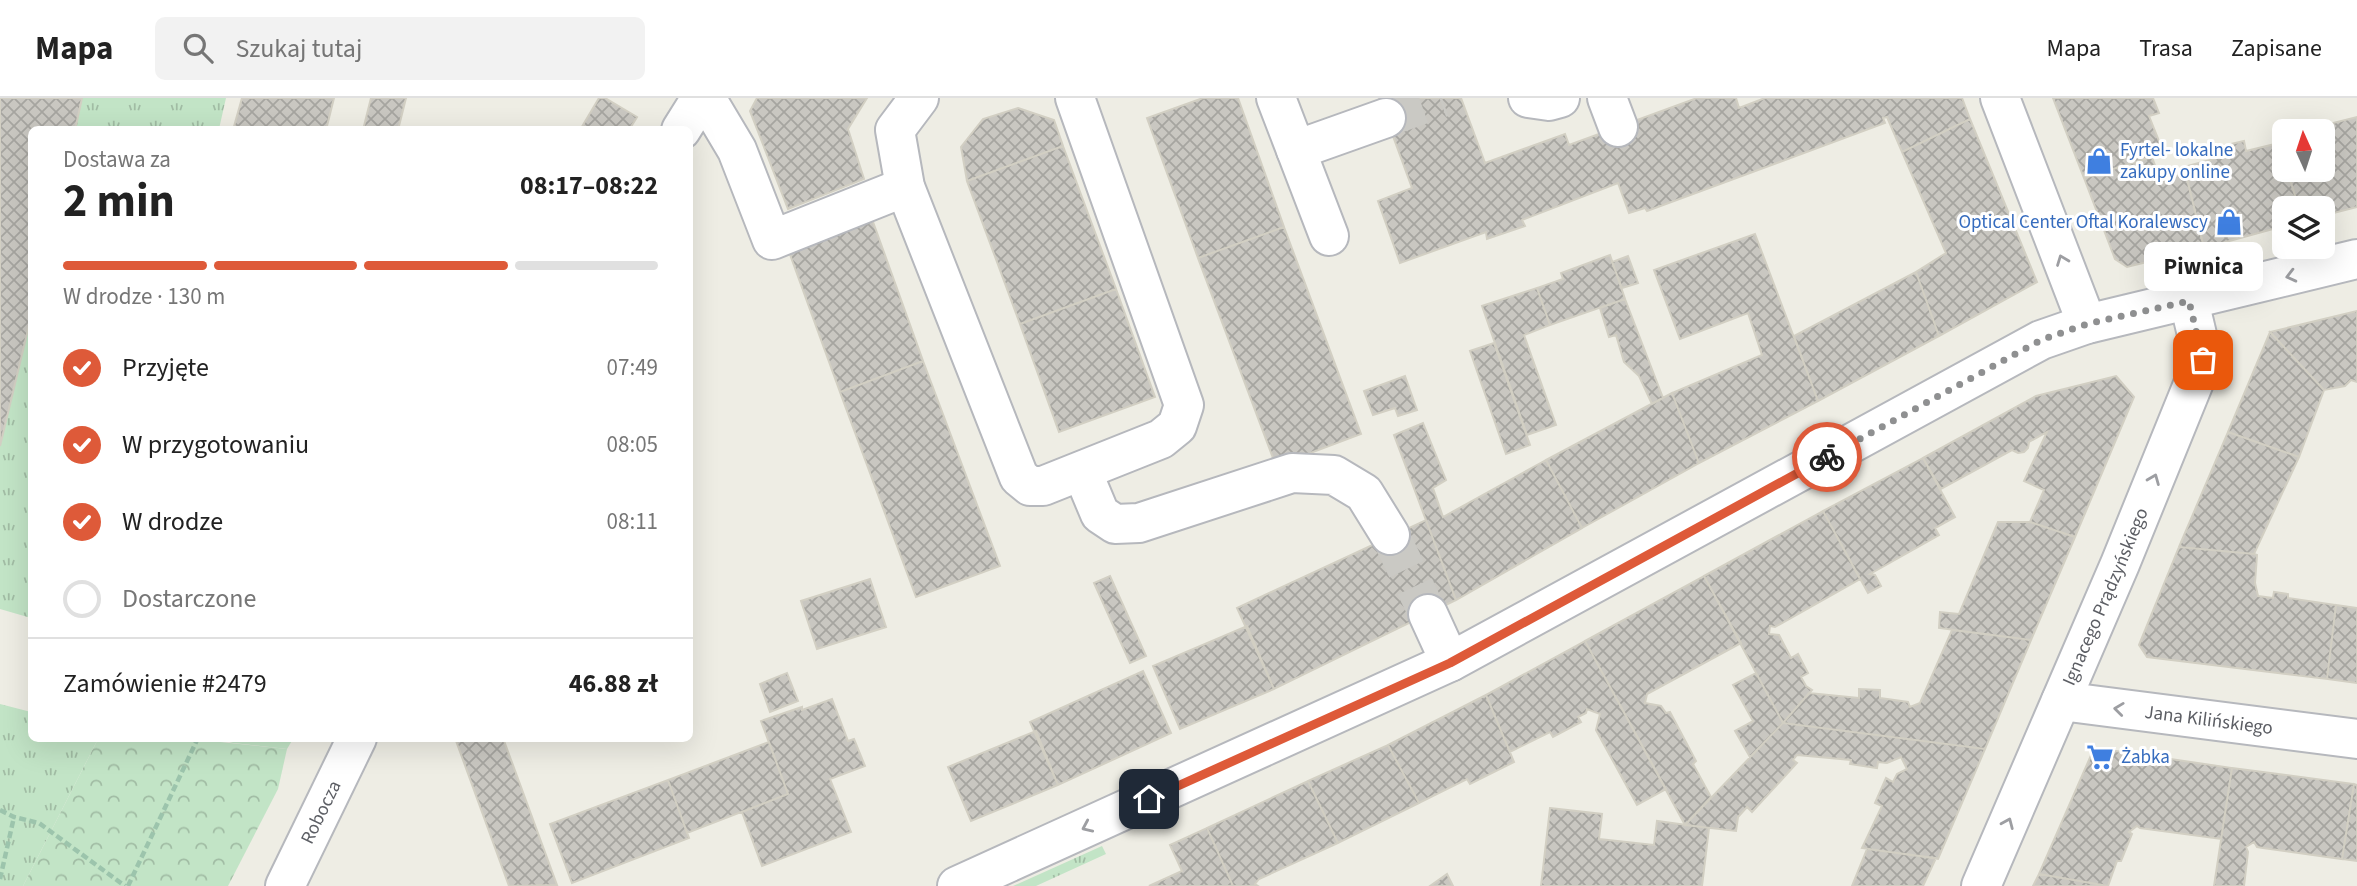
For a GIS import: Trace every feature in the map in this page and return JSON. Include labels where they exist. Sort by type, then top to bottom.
[{"type":"street","points":[[684,126],[701,98]]},
{"type":"street","points":[[706,98],[737,150],[772,240],[905,187]]},
{"type":"street","points":[[919,98],[895,131],[905,187],[1019,477],[1030,486],[1043,486],[1161,439],[1177,426],[1184,405],[1075,98]]},
{"type":"street","points":[[1276,98],[1329,236]]},
{"type":"street","points":[[1528,98],[1549,101],[1560,98]]},
{"type":"street","points":[[2000,98],[2087,324]]},
{"type":"street","points":[[1296,150],[1386,118]]},
{"type":"street","points":[[957,886],[1450,663],[2041,340],[2087,324],[2357,260]]},
{"type":"street","name":"Ignacego Prądzyńskiego","points":[[1981,886],[2120,564],[2203,360],[2189,301]]},
{"type":"street","points":[[1082,471],[1100,514],[1115,524],[1139,523],[1292,473],[1334,475],[1364,493],[1391,535]]},
{"type":"street","points":[[1428,614],[1450,663]]},
{"type":"street","name":"Jana Kilińskiego","points":[[2061,701],[2357,739]]},
{"type":"street","name":"Robocza","points":[[285,886],[355,742]]},
{"type":"path","points":[[0,810],[14,817],[39,823],[127,886],[196,742]]},
{"type":"path","points":[[0,879],[14,817]]},
{"type":"green space","points":[[82,98],[226,98],[220,126],[76,126]]},
{"type":"green space","points":[[28,326],[28,617],[0,609],[0,446]]},
{"type":"green space","points":[[0,704],[28,711],[28,742],[96,742],[23,886],[0,886]]},
{"type":"green space","points":[[96,742],[220,742],[287,749],[278,789],[228,886],[23,886]]},
{"type":"green space","points":[[229,742],[291,742],[287,749]]},
{"type":"green space","points":[[1102,846],[1106,854],[1036,886],[1013,886]]},
{"type":"building","points":[[0,98],[82,98],[76,126],[28,126],[28,330],[0,446]]},
{"type":"building","points":[[242,98],[334,98],[327,126],[234,126]]},
{"type":"building","points":[[371,98],[406,98],[399,126],[364,126]]},
{"type":"building","points":[[599,98],[605,98],[637,117],[631,126],[582,126]]},
{"type":"building","points":[[757,98],[867,98],[848,129],[864,179],[788,209],[750,111]]},
{"type":"building","points":[[1203,98],[1238,98],[1284,227],[1198,258],[1147,118]]},
{"type":"building","points":[[1379,98],[1461,98],[1485,163],[1565,134],[1569,145],[1697,98],[1736,98],[1739,108],[1765,98],[1962,98],[1970,119],[1902,152],[1887,117],[1883,118],[1885,123],[1647,211],[1645,208],[1629,213],[1618,183],[1522,220],[1525,226],[1487,239],[1486,232],[1400,263],[1378,201],[1412,188]]},
{"type":"building","points":[[2053,98],[2153,98],[2159,113],[2149,116],[2163,151],[2152,157],[2084,178]]},
{"type":"building","points":[[1018,108],[1054,120],[1063,146],[967,181],[961,147],[983,119]]},
{"type":"building","points":[[2357,117],[2357,207],[2335,213],[2335,196],[2295,196],[2291,182],[2335,182],[2335,122]]},
{"type":"building","points":[[1970,119],[2037,282],[1939,336],[1916,272],[1946,253],[1902,152]]},
{"type":"building","points":[[2244,141],[2246,151],[2272,145],[2272,182],[2291,182],[2295,196],[2272,196],[2272,229],[2204,248],[2184,167],[2221,157],[2218,147]]},
{"type":"building","points":[[1063,146],[1116,289],[1020,324],[967,181]]},
{"type":"building","points":[[2152,157],[2157,171],[2167,178],[2186,174],[2204,248],[2127,267],[2115,259],[2084,178]]},
{"type":"building","points":[[872,219],[923,361],[840,392],[788,249]]},
{"type":"building","points":[[1284,227],[1361,434],[1276,466],[1198,258]]},
{"type":"building","points":[[1755,234],[1818,401],[1699,463],[1672,393],[1762,355],[1748,313],[1680,339],[1654,270]]},
{"type":"building","points":[[1610,255],[1625,299],[1550,325],[1537,288],[1563,279],[1561,273]]},
{"type":"building","points":[[1628,256],[1638,283],[1622,288],[1612,262]]},
{"type":"building","points":[[1916,272],[1939,336],[1818,401],[1794,336]]},
{"type":"building","points":[[1537,288],[1550,325],[1524,335],[1556,425],[1527,435],[1482,306]]},
{"type":"building","points":[[1116,289],[1155,397],[1059,432],[1020,324]]},
{"type":"building","points":[[1625,299],[1663,398],[1652,404],[1639,376],[1624,362],[1616,335],[1609,337],[1600,308]]},
{"type":"building","points":[[2357,311],[2357,382],[2351,380],[2345,386],[2324,390],[2270,332]]},
{"type":"building","points":[[2270,332],[2324,390],[2299,457],[2228,432]]},
{"type":"building","points":[[1494,343],[1530,445],[1506,454],[1470,351]]},
{"type":"building","points":[[923,361],[1000,566],[916,597],[840,392]]},
{"type":"building","points":[[1405,376],[1417,410],[1398,416],[1395,408],[1373,415],[1364,391]]},
{"type":"building","points":[[2116,376],[2134,397],[2075,537],[2030,522],[2044,490],[2024,481],[2047,432],[2029,442],[2024,452],[2012,450],[1941,489],[1923,458],[2036,396]]},
{"type":"building","points":[[1672,393],[1699,463],[1582,528],[1546,460]]},
{"type":"building","points":[[1423,423],[1446,480],[1433,488],[1443,517],[1546,460],[1582,528],[1456,600],[1394,435]]},
{"type":"building","points":[[2228,432],[2299,457],[2254,554],[2179,547]]},
{"type":"building","points":[[1923,458],[1955,517],[1935,528],[1939,535],[1870,574],[1875,575],[1881,586],[1868,593],[1823,511]]},
{"type":"building","points":[[1823,511],[1860,579],[1775,627],[1770,626],[1769,634],[1779,635],[1791,658],[1798,654],[1808,673],[1801,677],[1812,690],[1783,723],[1704,576]]},
{"type":"building","points":[[1426,520],[1456,600],[1274,689],[1237,608]]},
{"type":"building","points":[[1998,522],[2030,522],[2075,537],[2031,640],[1939,628],[1940,612],[1959,614]]},
{"type":"building","points":[[2179,547],[2257,555],[2255,583],[2258,596],[2273,598],[2274,592],[2288,594],[2288,598],[2336,605],[2327,679],[2147,657],[2139,645]]},
{"type":"building","points":[[1110,576],[1146,656],[1130,663],[1094,583]]},
{"type":"building","points":[[1704,576],[1741,643],[1647,694],[1645,703],[1661,706],[1666,713],[1670,712],[1696,761],[1693,764],[1711,797],[1685,825],[1585,641]]},
{"type":"building","points":[[870,579],[886,627],[817,649],[801,601]]},
{"type":"building","points":[[2336,605],[2357,608],[2357,683],[2327,679]]},
{"type":"building","points":[[1247,626],[1274,689],[1180,729],[1153,666]]},
{"type":"building","points":[[1952,630],[2031,640],[1985,749],[1783,723],[1809,693],[1859,698],[1859,689],[1880,690],[1880,698],[1908,702],[1910,707],[1920,703]]},
{"type":"building","points":[[1585,641],[1666,789],[1637,805],[1596,730],[1600,714],[1587,709],[1586,713],[1578,717],[1581,722],[1553,737],[1550,732],[1510,752],[1486,695]]},
{"type":"building","points":[[1143,671],[1171,733],[1058,785],[1030,722]]},
{"type":"building","points":[[787,673],[798,701],[770,712],[760,684]]},
{"type":"building","points":[[1756,673],[1783,723],[1750,757],[1735,731],[1753,721],[1733,685]]},
{"type":"building","points":[[1486,695],[1514,762],[1470,784],[1467,779],[1419,803],[1388,745]]},
{"type":"building","points":[[832,699],[848,741],[854,739],[865,766],[830,779],[851,832],[762,866],[742,812],[788,794],[761,721]]},
{"type":"building","points":[[1783,723],[1985,749],[1938,859],[1862,848],[1882,806],[1875,803],[1886,778],[1893,782],[1897,774],[1907,769],[1901,757],[1887,763],[1878,762],[1877,768],[1850,764],[1851,760],[1797,755],[1793,760],[1797,763],[1752,812],[1747,807],[1738,817],[1736,831],[1685,825]]},
{"type":"building","points":[[1036,731],[1058,785],[971,821],[948,767]]},
{"type":"building","points":[[456,742],[504,742],[557,885],[509,886]]},
{"type":"building","points":[[769,742],[788,794],[687,833],[668,780]]},
{"type":"building","points":[[1388,745],[1419,803],[1338,843],[1308,781]]},
{"type":"building","points":[[2102,749],[2232,768],[2221,839],[2137,826],[2129,832],[2132,834],[2121,861],[2117,861],[2108,886],[2039,874],[2092,753]]},
{"type":"building","points":[[2232,768],[2354,784],[2342,859],[2257,847],[2254,842],[2246,847],[2248,852],[2244,886],[2214,886]]},
{"type":"building","points":[[668,780],[689,838],[572,883],[550,824]]},
{"type":"building","points":[[1308,781],[1338,843],[1259,879],[1255,884],[1258,886],[1233,886],[1207,828]]},
{"type":"building","points":[[2354,784],[2357,785],[2357,861],[2342,859]]},
{"type":"building","points":[[1550,808],[1602,814],[1599,839],[1654,845],[1657,821],[1709,828],[1702,886],[1541,886]]},
{"type":"building","points":[[1207,828],[1233,886],[1149,886],[1182,871],[1170,845]]},
{"type":"building","points":[[1867,849],[1936,858],[1923,886],[1852,886]]},
{"type":"building","points":[[1447,874],[1453,886],[1430,886]]},
{"type":"building","points":[[2039,874],[2108,886],[2033,886]]},
{"type":"tunnel","points":[[1386,118],[1442,98]]},
{"type":"tunnel","points":[[1390,535],[1428,614]]},
{"type":"way so far","points":[[1827,457],[2041,340],[2087,324],[2189,301],[2203,360]]},
{"type":"place","name":"Fyrtel- lokalne zakupy online","points":[[2099,161]]},
{"type":"place","name":"Optical Center Oftal Koralewscy","points":[[2229,222]]},
{"type":"place","name":"Piwnica","points":[[2203,360]]},
{"type":"place","name":"Żabka","points":[[2100,757]]},
{"type":"route","points":[[1149,799],[1450,663],[1827,457]]}]
